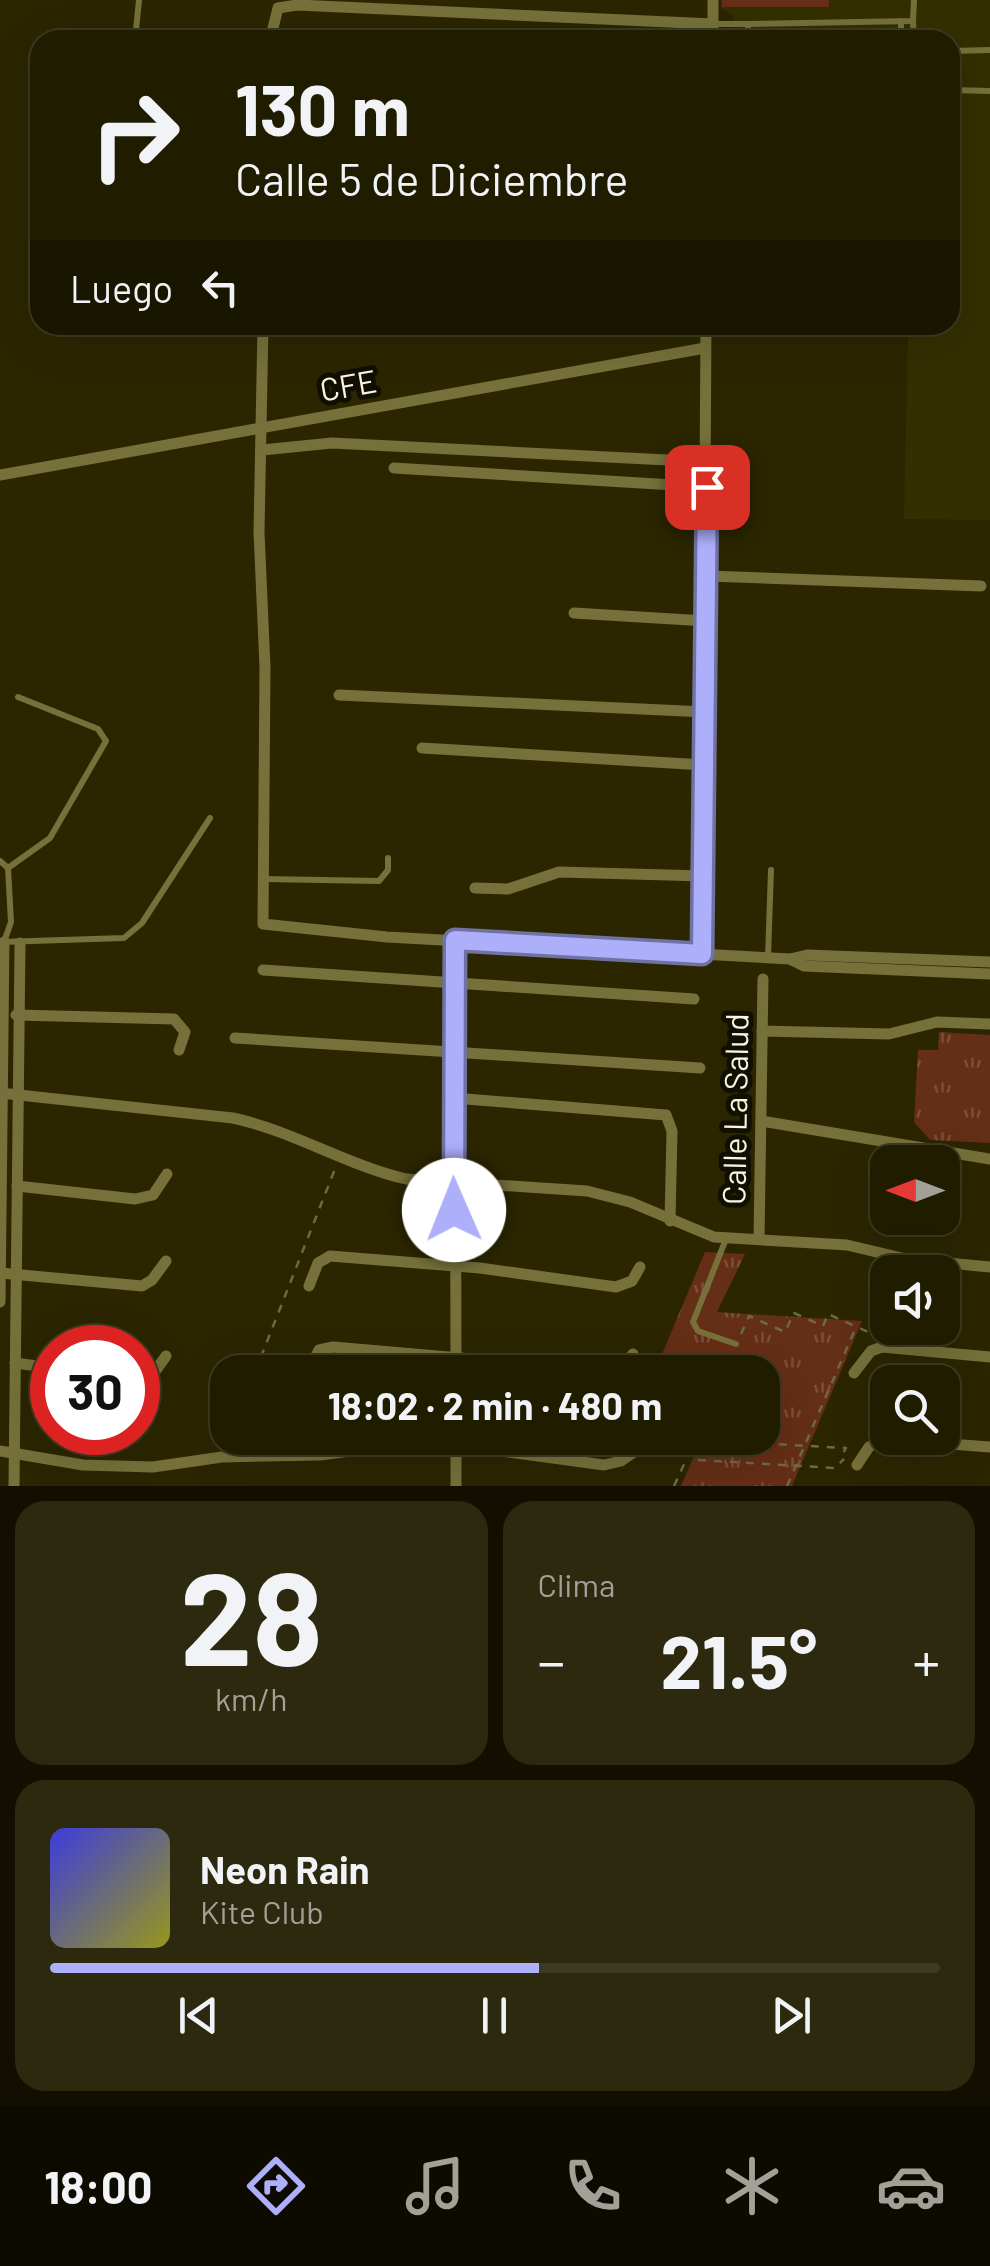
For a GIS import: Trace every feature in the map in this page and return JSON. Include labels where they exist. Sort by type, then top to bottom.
[{"type":"street","points":[[713,0],[713,30]]},
{"type":"street","points":[[272,30],[278,8],[296,5],[713,24]]},
{"type":"street","points":[[264,335],[261,921],[271,928],[768,958],[807,955],[990,962]]},
{"type":"street","points":[[702,954],[706,335]]},
{"type":"street","name":"CFE","points":[[0,475],[706,348]]},
{"type":"street","points":[[262,450],[332,443],[707,462]]},
{"type":"street","points":[[394,468],[707,487]]},
{"type":"street","points":[[707,576],[981,586]]},
{"type":"street","points":[[574,613],[706,621]]},
{"type":"street","points":[[339,695],[704,712]]},
{"type":"street","points":[[422,748],[704,765]]},
{"type":"street","points":[[474,888],[508,889],[559,872],[704,876]]},
{"type":"street","points":[[455,940],[456,1355]]},
{"type":"street","points":[[0,1302],[2,942]]},
{"type":"street","points":[[14,1486],[20,942]]},
{"type":"street","points":[[790,959],[804,966],[990,974]]},
{"type":"street","points":[[263,970],[694,999]]},
{"type":"street","name":"Calle La Salud","points":[[759,1239],[763,979]]},
{"type":"street","points":[[2,1015],[174,1018],[185,1032],[178,1050]]},
{"type":"street","points":[[762,1031],[888,1034],[937,1022],[990,1024]]},
{"type":"street","points":[[235,1038],[700,1068]]},
{"type":"street","points":[[1,1093],[233,1118],[406,1179],[598,1192],[726,1239],[847,1245],[906,1259],[990,1267]]},
{"type":"street","points":[[453,1098],[646,1110],[668,1117],[672,1131],[670,1221]]},
{"type":"street","points":[[760,1121],[990,1159]]},
{"type":"street","points":[[17,1186],[145,1198],[157,1191],[167,1174]]},
{"type":"street","points":[[309,1286],[318,1263],[330,1256],[455,1266],[616,1286],[632,1281],[640,1267]]},
{"type":"street","points":[[0,1274],[142,1286],[152,1280],[166,1260]]},
{"type":"street","points":[[854,1373],[871,1351],[882,1347],[990,1356]]},
{"type":"street","points":[[320,1355],[325,1348],[376,1355]]},
{"type":"street","points":[[160,1364],[166,1356]]},
{"type":"street","points":[[15,1362],[30,1364]]},
{"type":"street","points":[[857,1465],[869,1447],[884,1439],[990,1447]]},
{"type":"street","points":[[0,1451],[83,1464],[153,1467],[222,1457],[314,1455]]},
{"type":"street","points":[[456,1455],[456,1486]]},
{"type":"street","points":[[546,1455],[604,1464],[630,1455]]},
{"type":"lane","points":[[136,30],[139,0]]},
{"type":"lane","points":[[914,0],[914,30]]},
{"type":"lane","points":[[713,24],[913,20]]},
{"type":"lane","points":[[901,21],[901,30]]},
{"type":"lane","points":[[748,24],[748,30]]},
{"type":"lane","points":[[960,51],[990,50]]},
{"type":"lane","points":[[960,90],[990,91]]},
{"type":"lane","points":[[8,868],[50,838],[106,741],[98,728],[18,697]]},
{"type":"lane","points":[[11,922],[2,942],[100,942],[131,934],[210,818]]},
{"type":"lane","points":[[261,879],[379,881],[386,875],[388,858]]},
{"type":"lane","points":[[0,861],[8,868],[11,922],[20,942]]},
{"type":"lane","points":[[768,958],[771,870]]},
{"type":"lane","points":[[726,1239],[693,1322],[698,1331],[736,1344]]},
{"type":"path","points":[[262,1355],[339,1158]]},
{"type":"path","points":[[731,1355],[749,1316],[785,1332],[794,1313],[823,1326],[828,1314],[885,1339],[882,1347]]},
{"type":"path","points":[[787,1486],[856,1327]]},
{"type":"path","points":[[738,1455],[795,1466],[836,1468],[846,1448],[780,1447]]},
{"type":"path","points":[[674,1486],[688,1455]]},
{"type":"path","points":[[840,1458],[857,1465]]},
{"type":"shaded area","points":[[721,0],[990,0],[990,520],[904,519],[908,335],[960,335],[960,30],[733,30],[733,16],[721,8]]},
{"type":"green space","points":[[722,0],[829,0],[829,7],[722,7]]},
{"type":"green space","points":[[939,1032],[990,1035],[990,1143],[930,1140],[914,1122],[918,1050],[938,1050]]},
{"type":"green space","points":[[705,1252],[745,1254],[717,1312],[862,1321],[792,1486],[681,1486],[695,1455],[780,1455],[780,1355],[662,1355]]},
{"type":"route","points":[[454,1210],[455,940],[702,954],[707,487]]}]
